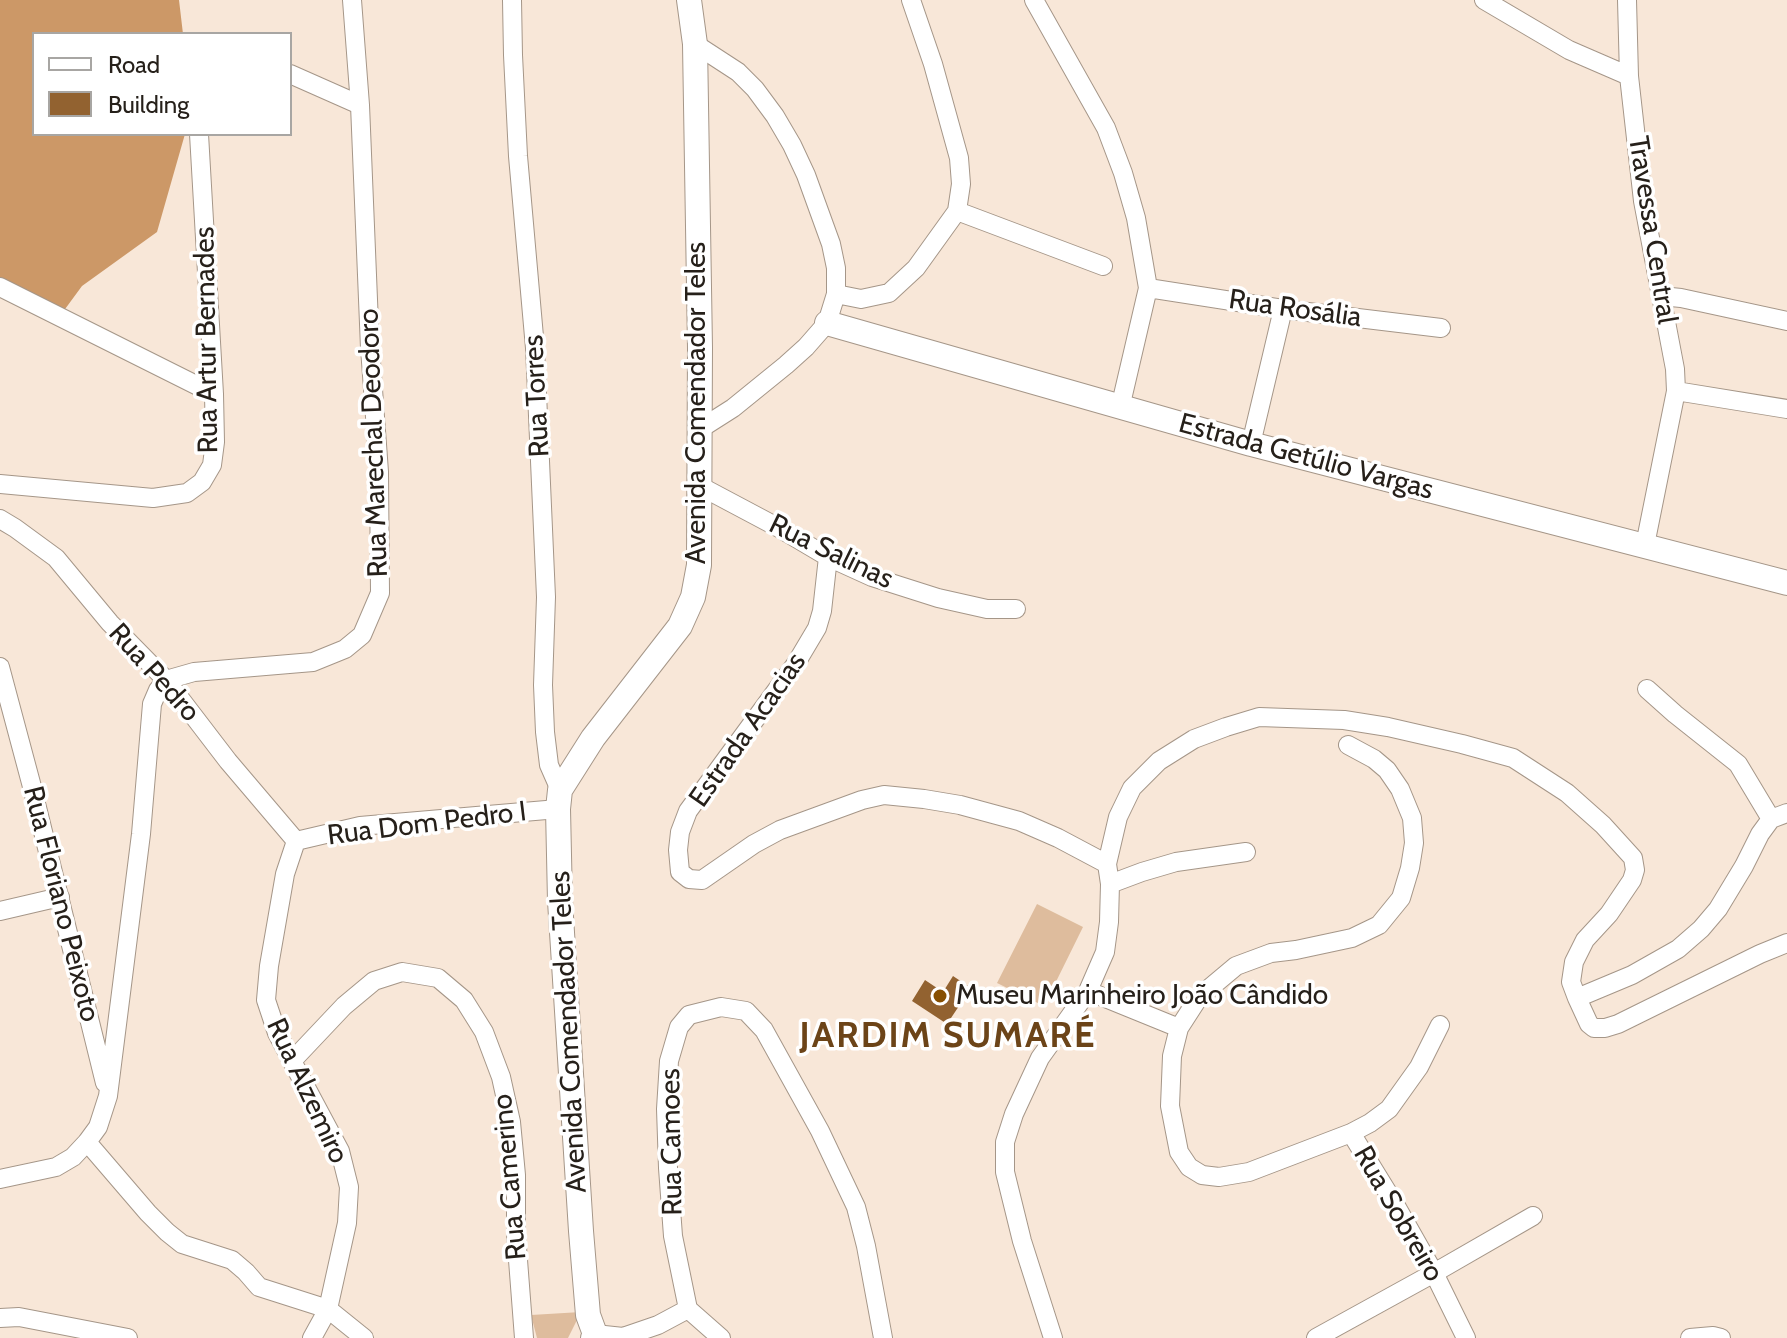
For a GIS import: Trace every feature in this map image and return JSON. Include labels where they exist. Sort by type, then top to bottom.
[{"type":"main road","name":"Avenida Comendador Teles","points":[[594,1336],[588,1315],[581,1231],[561,915],[559,800],[593,738],[680,626],[693,597],[699,565],[695,44],[689,0]]},
{"type":"main road","name":"Estrada Getúlio Vargas","points":[[827,323],[1251,444],[1787,583]]},
{"type":"street","name":"Rua Marechal Deodoro","points":[[166,680],[194,672],[313,662],[345,649],[362,635],[380,593],[379,472],[352,0]]},
{"type":"street","name":"Rua Torres","points":[[512,0],[518,156],[537,379],[546,597],[545,732],[549,765],[559,800]]},
{"type":"street","points":[[836,294],[861,299],[889,293],[916,268],[957,211],[961,184],[959,158],[933,64],[911,0]]},
{"type":"street","points":[[1034,0],[1106,128],[1136,218],[1148,288],[1120,408]]},
{"type":"street","points":[[1484,0],[1569,50],[1629,76]]},
{"type":"street","name":"Travessa Central","points":[[1627,0],[1629,76],[1643,201],[1675,369],[1676,391],[1645,545]]},
{"type":"street","points":[[695,44],[738,72],[775,116],[806,175],[831,244],[836,268],[836,294],[827,323],[786,365],[733,408],[700,429]]},
{"type":"street","points":[[292,75],[360,105]]},
{"type":"street","name":"Rua Artur Bernades","points":[[0,484],[153,498],[187,493],[202,482],[212,465],[214,394],[199,136]]},
{"type":"street","points":[[957,211],[1103,266]]},
{"type":"street","points":[[0,287],[214,394]]},
{"type":"street","name":"Rua Rosália","points":[[1148,288],[1283,309],[1441,328]]},
{"type":"street","points":[[1661,296],[1787,321]]},
{"type":"street","points":[[1251,444],[1283,309]]},
{"type":"street","points":[[1676,391],[1787,409]]},
{"type":"street","name":"Rua Salinas","points":[[698,485],[828,557],[872,577],[938,598],[987,609],[1016,609]]},
{"type":"street","name":"Rua Pedro","points":[[0,519],[56,558],[110,623],[166,680],[228,761],[296,841]]},
{"type":"street","name":"Estrada Acacias","points":[[828,557],[817,628],[795,665],[688,811],[680,832],[680,872],[689,879],[702,880],[780,830],[884,795],[960,805],[1019,821],[1107,864]]},
{"type":"street","name":"Rua Floriano Peixoto","points":[[0,667],[108,1096]]},
{"type":"street","points":[[0,1179],[56,1167],[73,1157],[98,1127],[108,1096],[141,834],[152,704],[166,680]]},
{"type":"street","points":[[1577,998],[1632,975],[1678,949],[1701,929],[1718,909],[1760,834],[1779,816],[1738,764],[1647,689]]},
{"type":"street","points":[[1053,1338],[1005,1172],[1005,1142],[1014,1114],[1040,1058],[1088,991],[1105,952],[1110,884],[1107,864],[1118,817],[1132,788],[1159,761],[1194,739],[1259,717],[1344,720],[1388,727],[1513,758],[1567,793],[1603,825],[1633,858],[1635,870],[1632,880],[1609,914],[1585,940],[1574,962],[1571,982],[1589,1024],[1594,1028],[1618,1024],[1787,943]]},
{"type":"street","name":"Rua Sobreiro","points":[[1348,745],[1387,770],[1400,789],[1412,818],[1414,843],[1401,898],[1379,925],[1352,938],[1271,953],[1236,966],[1199,997],[1179,1028],[1172,1056],[1170,1106],[1179,1152],[1189,1167],[1202,1175],[1219,1177],[1249,1172],[1351,1133],[1434,1273],[1466,1338]]},
{"type":"street","name":"Rua Dom Pedro I","points":[[296,841],[360,826],[559,800]]},
{"type":"street","name":"Rua Alzemiro","points":[[296,841],[285,874],[266,1000],[277,1033],[340,1151],[349,1187],[347,1223],[328,1309],[312,1338]]},
{"type":"street","points":[[1110,884],[1176,862],[1246,852]]},
{"type":"street","points":[[0,911],[60,897]]},
{"type":"street","name":"Rua Camerino","points":[[292,1061],[344,1006],[374,981],[402,972],[438,978],[464,1000],[484,1032],[501,1077],[511,1122],[524,1338]]},
{"type":"street","points":[[1088,991],[1179,1028]]},
{"type":"street","name":"Rua Camoes","points":[[688,1309],[673,1236],[666,1109],[669,1061],[679,1027],[689,1015],[721,1007],[746,1011],[764,1030],[820,1131],[856,1207],[883,1338]]},
{"type":"street","points":[[1351,1133],[1389,1109],[1419,1067],[1440,1025]]},
{"type":"street","points":[[87,1142],[148,1213],[182,1244],[232,1260],[259,1287],[328,1309],[364,1338]]},
{"type":"street","points":[[1316,1338],[1533,1216]]},
{"type":"street","points":[[594,1336],[623,1337],[658,1325],[688,1309],[721,1338]]},
{"type":"street","points":[[0,1318],[19,1317],[127,1338]]},
{"type":"street","points":[[1690,1338],[1721,1338]]},
{"type":"shaded area","points":[[0,0],[179,0],[183,32],[32,32],[32,136],[184,136],[157,232],[82,286],[57,320],[0,296]]},
{"type":"shaded area","points":[[1037,904],[1083,927],[1044,1006],[997,983]]},
{"type":"shaded area","points":[[581,1312],[568,1338],[537,1338],[531,1315]]},
{"type":"building","name":"Museu Marinheiro João Cândido","points":[[953,976],[971,988],[947,1024],[912,1001],[925,980],[943,992]]},
{"type":"place","name":"Museu Marinheiro João Cândido","points":[[940,996]]},
{"type":"district","name":"JARDIM SUMARÉ","points":[[948,1036]]}]
